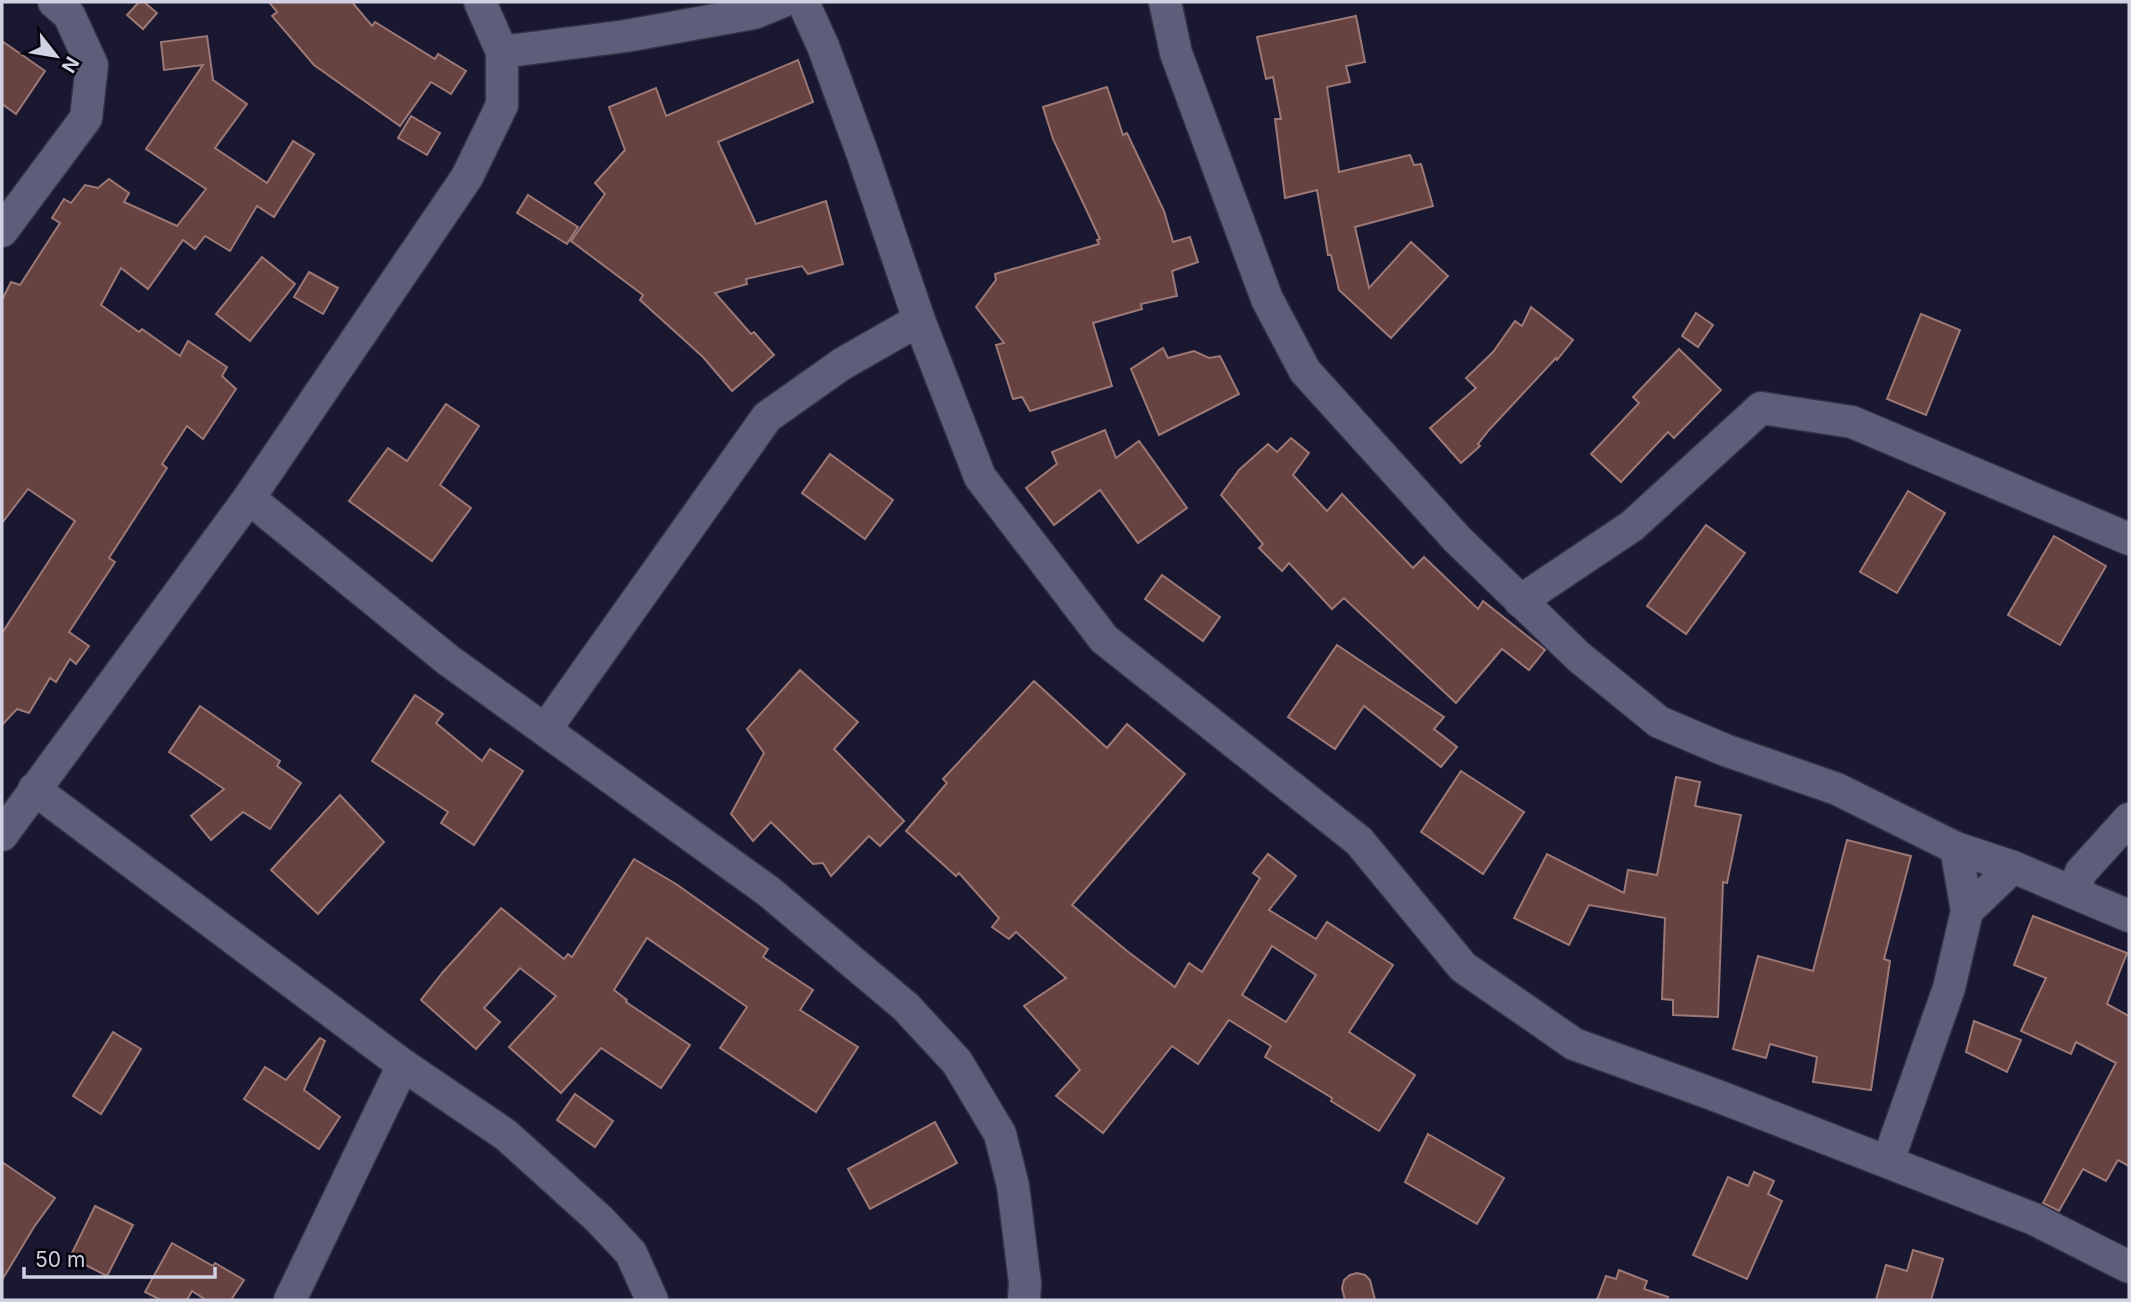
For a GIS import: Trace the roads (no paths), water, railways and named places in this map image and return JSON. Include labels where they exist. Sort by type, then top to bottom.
[{"type":"street","points":[[2,231],[86,117],[92,65],[69,15],[54,2]]},
{"type":"street","points":[[2,835],[249,498],[467,177],[502,105],[502,52],[480,2]]},
{"type":"street","points":[[502,52],[626,36],[729,18],[754,13],[781,2]]},
{"type":"street","points":[[803,2],[822,46],[919,320],[980,477],[1104,639],[1359,841],[1463,967],[1574,1044],[1888,1161],[2034,1219],[2129,1266]]},
{"type":"street","points":[[1164,2],[1176,53],[1267,299],[1305,371],[1457,539],[1579,657],[1660,722],[1725,750],[1838,789],[1956,848],[2013,867],[2129,916]]},
{"type":"street","points":[[545,730],[767,416],[842,364],[919,320]]},
{"type":"street","points":[[1520,601],[1632,526],[1760,408],[1852,422],[2129,539]]},
{"type":"street","points":[[249,498],[448,660],[768,891],[906,1007],[957,1062],[1000,1134],[1013,1186],[1025,1283],[1024,1300]]},
{"type":"street","points":[[34,789],[403,1065],[506,1135],[599,1219],[631,1253],[652,1300]]},
{"type":"street","points":[[2073,892],[2081,872],[2129,819]]},
{"type":"street","points":[[1888,1161],[1949,988],[1968,911],[1956,848]]},
{"type":"street","points":[[1968,911],[2013,867]]},
{"type":"street","points":[[290,1300],[403,1065]]}]
